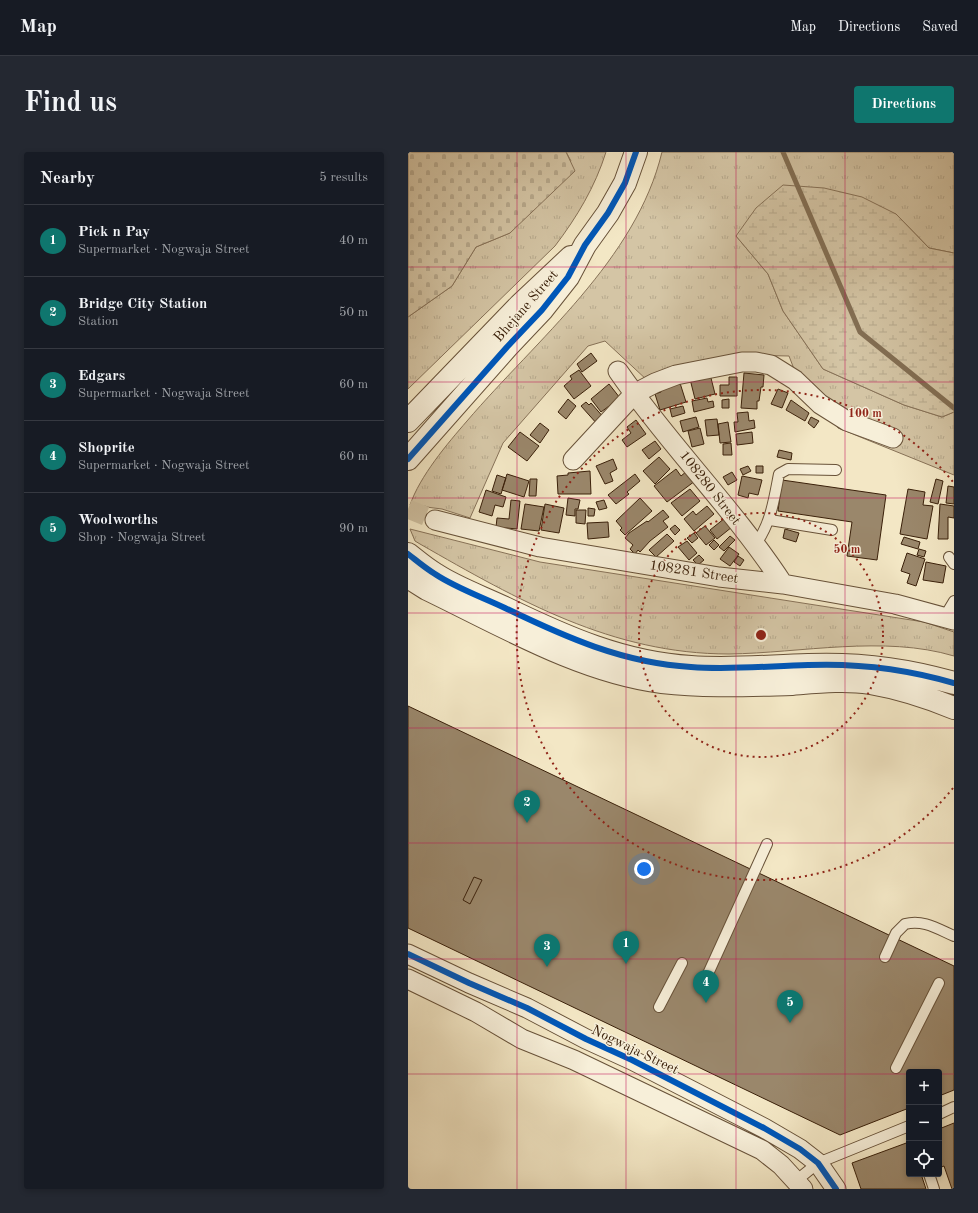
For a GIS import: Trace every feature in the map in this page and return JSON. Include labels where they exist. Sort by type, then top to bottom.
[{"type":"street","name":"Bhejane Street","points":[[408,459],[507,347],[542,310],[568,277],[585,245],[608,213],[625,183],[636,152]]},
{"type":"street","name":"Bhejane Street","points":[[408,421],[520,304],[585,245]]},
{"type":"street","points":[[573,460],[634,394],[655,383],[676,375],[714,367],[756,362],[771,365],[782,371],[820,404],[847,422],[893,438]]},
{"type":"street","name":"108280 Street","points":[[618,371],[634,394],[755,545],[783,584]]},
{"type":"street","name":"108281 Street","points":[[435,520],[540,547],[719,577],[783,584],[895,604],[951,612]]},
{"type":"street","points":[[408,554],[435,575],[555,632],[600,650],[633,659],[690,667],[719,668],[810,665],[868,666],[896,669],[954,683]]},
{"type":"street","points":[[408,577],[427,589],[553,649],[605,670],[689,685],[766,685],[835,682],[870,683],[916,695],[954,708]]},
{"type":"street","name":"Nogwaja Street","points":[[408,954],[469,983],[527,1008],[586,1040],[632,1060],[764,1128],[800,1149],[818,1163],[836,1189]]},
{"type":"street","points":[[408,979],[476,1012],[522,1040],[574,1060],[762,1150],[800,1185]]},
{"type":"lane","points":[[755,545],[764,533],[770,520],[779,474],[793,468],[836,470]]},
{"type":"lane","points":[[770,520],[832,530]]},
{"type":"lane","points":[[707,976],[767,844]]},
{"type":"lane","points":[[885,957],[896,933],[905,924],[919,922],[954,936]]},
{"type":"lane","points":[[659,1007],[682,963]]},
{"type":"lane","points":[[896,1068],[939,983]]},
{"type":"lane","points":[[942,1113],[954,1107]]},
{"type":"lane","points":[[800,1185],[818,1163],[906,1127]]},
{"type":"lane","points":[[930,1177],[934,1189]]},
{"type":"green space","points":[[408,152],[566,152],[575,171],[510,233],[476,247],[452,286],[408,317]]},
{"type":"green space","points":[[566,152],[606,152],[591,189],[571,224],[555,246],[408,389],[408,317],[452,286],[476,247],[510,233],[571,161]]},
{"type":"green space","points":[[662,152],[954,152],[954,253],[929,248],[896,214],[736,236],[768,274],[783,311],[823,369],[904,405],[942,417],[954,412],[954,475],[838,428],[821,396],[794,369],[789,356],[741,355],[648,381],[605,341],[588,346],[503,443],[470,518],[442,509],[410,505],[420,483],[451,440],[494,390],[553,328],[607,263],[630,228],[649,191]]},
{"type":"green space","points":[[783,185],[824,188],[862,197],[896,214],[929,248],[954,253],[954,412],[942,417],[904,405],[823,369],[783,311],[768,274],[736,236],[756,208]]},
{"type":"green space","points":[[410,529],[540,562],[924,622],[954,632],[954,656],[927,650],[871,646],[729,654],[686,652],[645,645],[606,634],[567,620],[493,585],[415,541]]},
{"type":"building","points":[[591,353],[597,361],[582,372],[577,364]]},
{"type":"building","points":[[579,370],[591,386],[574,399],[564,386],[572,379],[570,376]]},
{"type":"building","points":[[744,373],[764,375],[763,387],[761,387],[759,401],[757,401],[757,409],[741,408]]},
{"type":"building","points":[[710,374],[715,394],[695,399],[690,379]]},
{"type":"building","points":[[729,377],[737,377],[737,396],[720,396],[720,385],[729,385]]},
{"type":"building","points":[[680,383],[686,402],[660,410],[655,394],[661,392],[661,389]]},
{"type":"building","points":[[609,384],[620,398],[601,412],[591,399]]},
{"type":"building","points":[[778,389],[788,393],[782,408],[771,404]]},
{"type":"building","points":[[707,398],[708,402],[713,401],[714,407],[694,412],[692,401]]},
{"type":"building","points":[[568,399],[576,406],[566,419],[558,412]]},
{"type":"building","points":[[729,399],[729,408],[722,408],[722,400]]},
{"type":"building","points":[[791,400],[809,413],[805,421],[786,410]]},
{"type":"building","points":[[586,402],[589,405],[591,403],[605,419],[598,425],[581,406]]},
{"type":"building","points":[[683,406],[685,413],[672,417],[670,409]]},
{"type":"building","points":[[748,412],[749,421],[754,420],[755,428],[735,432],[734,422],[738,422],[737,413]]},
{"type":"building","points":[[696,417],[699,427],[683,432],[680,421]]},
{"type":"building","points":[[811,417],[819,421],[814,428],[808,423]]},
{"type":"building","points":[[717,419],[719,435],[707,436],[705,420]]},
{"type":"building","points":[[636,420],[646,434],[627,447],[622,440],[631,433],[627,427]]},
{"type":"building","points":[[728,422],[731,442],[720,443],[718,424]]},
{"type":"building","points":[[540,423],[549,430],[540,443],[530,435]]},
{"type":"building","points":[[700,428],[704,444],[692,447],[688,431]]},
{"type":"building","points":[[520,432],[539,446],[527,461],[508,447]]},
{"type":"building","points":[[752,432],[753,443],[737,445],[736,434]]},
{"type":"building","points":[[655,441],[661,449],[649,459],[642,450]]},
{"type":"building","points":[[731,443],[732,455],[723,455],[723,444]]},
{"type":"building","points":[[779,450],[792,453],[791,460],[777,457]]},
{"type":"building","points":[[659,457],[670,469],[655,484],[643,471]]},
{"type":"building","points":[[613,459],[617,469],[610,473],[613,481],[605,484],[596,466]]},
{"type":"building","points":[[748,466],[751,471],[743,475],[740,469]]},
{"type":"building","points":[[756,466],[763,466],[763,473],[756,473]]},
{"type":"building","points":[[676,469],[681,476],[687,471],[695,481],[667,502],[654,486]]},
{"type":"building","points":[[590,471],[591,494],[558,494],[557,476],[568,475],[568,473]]},
{"type":"building","points":[[732,472],[737,480],[728,485],[723,477]]},
{"type":"building","points":[[507,474],[529,481],[524,497],[502,490]]},
{"type":"building","points":[[635,474],[640,481],[627,492],[629,494],[616,504],[608,495]]},
{"type":"building","points":[[497,475],[506,478],[501,494],[492,491]]},
{"type":"building","points":[[742,476],[762,480],[758,495],[749,493],[748,498],[738,495]]},
{"type":"building","points":[[530,479],[537,479],[536,496],[529,496]]},
{"type":"building","points":[[936,479],[943,481],[938,504],[930,502]]},
{"type":"building","points":[[782,480],[886,495],[877,560],[847,556],[852,522],[778,511]]},
{"type":"building","points":[[948,486],[954,487],[954,504],[946,503]]},
{"type":"building","points":[[690,489],[700,501],[682,516],[671,503]]},
{"type":"building","points":[[908,489],[925,492],[923,505],[933,506],[927,539],[900,534]]},
{"type":"building","points":[[486,490],[506,497],[503,507],[495,505],[492,516],[479,512]]},
{"type":"building","points":[[568,498],[580,500],[578,509],[575,509],[575,516],[566,515]]},
{"type":"building","points":[[640,498],[652,511],[625,535],[620,530],[622,528],[616,521]]},
{"type":"building","points":[[511,500],[520,501],[517,529],[496,527],[497,518],[509,519]]},
{"type":"building","points":[[604,500],[607,508],[599,510],[596,502]]},
{"type":"building","points":[[525,504],[544,507],[539,531],[521,529]]},
{"type":"building","points":[[545,504],[564,508],[559,533],[541,530]]},
{"type":"building","points":[[940,504],[954,506],[954,518],[948,517],[948,539],[938,539]]},
{"type":"building","points":[[707,506],[714,514],[694,531],[684,519],[693,511],[696,515]]},
{"type":"building","points":[[588,508],[595,509],[594,516],[588,516]]},
{"type":"building","points":[[576,510],[586,510],[585,524],[576,523]]},
{"type":"building","points":[[663,510],[669,517],[663,521],[668,527],[650,541],[640,552],[638,550],[635,554],[630,549],[633,545],[625,538],[629,533],[647,521],[648,522]]},
{"type":"building","points":[[725,518],[732,527],[717,539],[710,530]]},
{"type":"building","points":[[608,522],[609,537],[588,539],[587,523]]},
{"type":"building","points":[[675,525],[680,530],[675,535],[670,529]]},
{"type":"building","points":[[705,526],[715,538],[706,545],[696,533]]},
{"type":"building","points":[[785,529],[799,533],[796,542],[783,538]]},
{"type":"building","points":[[694,533],[698,538],[692,543],[687,538]]},
{"type":"building","points":[[667,534],[674,541],[656,557],[649,550]]},
{"type":"building","points":[[730,536],[735,540],[724,551],[719,547]]},
{"type":"building","points":[[904,537],[920,542],[918,549],[901,544]]},
{"type":"building","points":[[714,540],[719,545],[714,550],[709,545]]},
{"type":"building","points":[[687,541],[697,553],[689,560],[678,547]]},
{"type":"building","points":[[729,547],[739,554],[730,566],[720,559]]},
{"type":"building","points":[[919,549],[926,551],[924,557],[917,555]]},
{"type":"building","points":[[907,553],[925,559],[916,586],[907,583],[910,574],[901,571]]},
{"type":"building","points":[[699,555],[704,560],[698,565],[693,560]]},
{"type":"building","points":[[738,556],[744,560],[740,566],[734,562]]},
{"type":"building","points":[[926,562],[946,566],[943,583],[923,580]]},
{"type":"building","points":[[408,706],[954,966],[954,1090],[942,1095],[942,1069],[906,1069],[906,1109],[840,1135],[408,928]]},
{"type":"building","points":[[474,877],[482,880],[470,904],[463,900]]},
{"type":"building","points":[[954,1123],[954,1189],[952,1189],[944,1166],[942,1167],[942,1128]]},
{"type":"building","points":[[906,1143],[906,1177],[922,1177],[926,1189],[861,1189],[852,1163]]},
{"type":"waterway","points":[[783,152],[860,332],[954,408]]},
{"type":"tunnel","points":[[408,509],[435,520]]},
{"type":"cycle path","points":[[408,459],[507,347],[542,310],[568,277],[585,245],[608,213],[625,183],[636,152]]},
{"type":"cycle path","points":[[408,554],[452,584],[550,629],[595,647],[642,660],[666,665],[706,668],[793,665],[864,666],[918,674],[954,683]]},
{"type":"cycle path","points":[[408,954],[469,983],[527,1008],[764,1128],[800,1149],[818,1163],[836,1189]]},
{"type":"place","name":"Bridge City Station","points":[[527,823]]},
{"type":"place","name":"Pick n Pay","points":[[626,964]]},
{"type":"place","name":"Edgars","points":[[547,967]]},
{"type":"place","name":"Shoprite","points":[[706,1003]]},
{"type":"place","name":"Woolworths","points":[[790,1023]]}]
